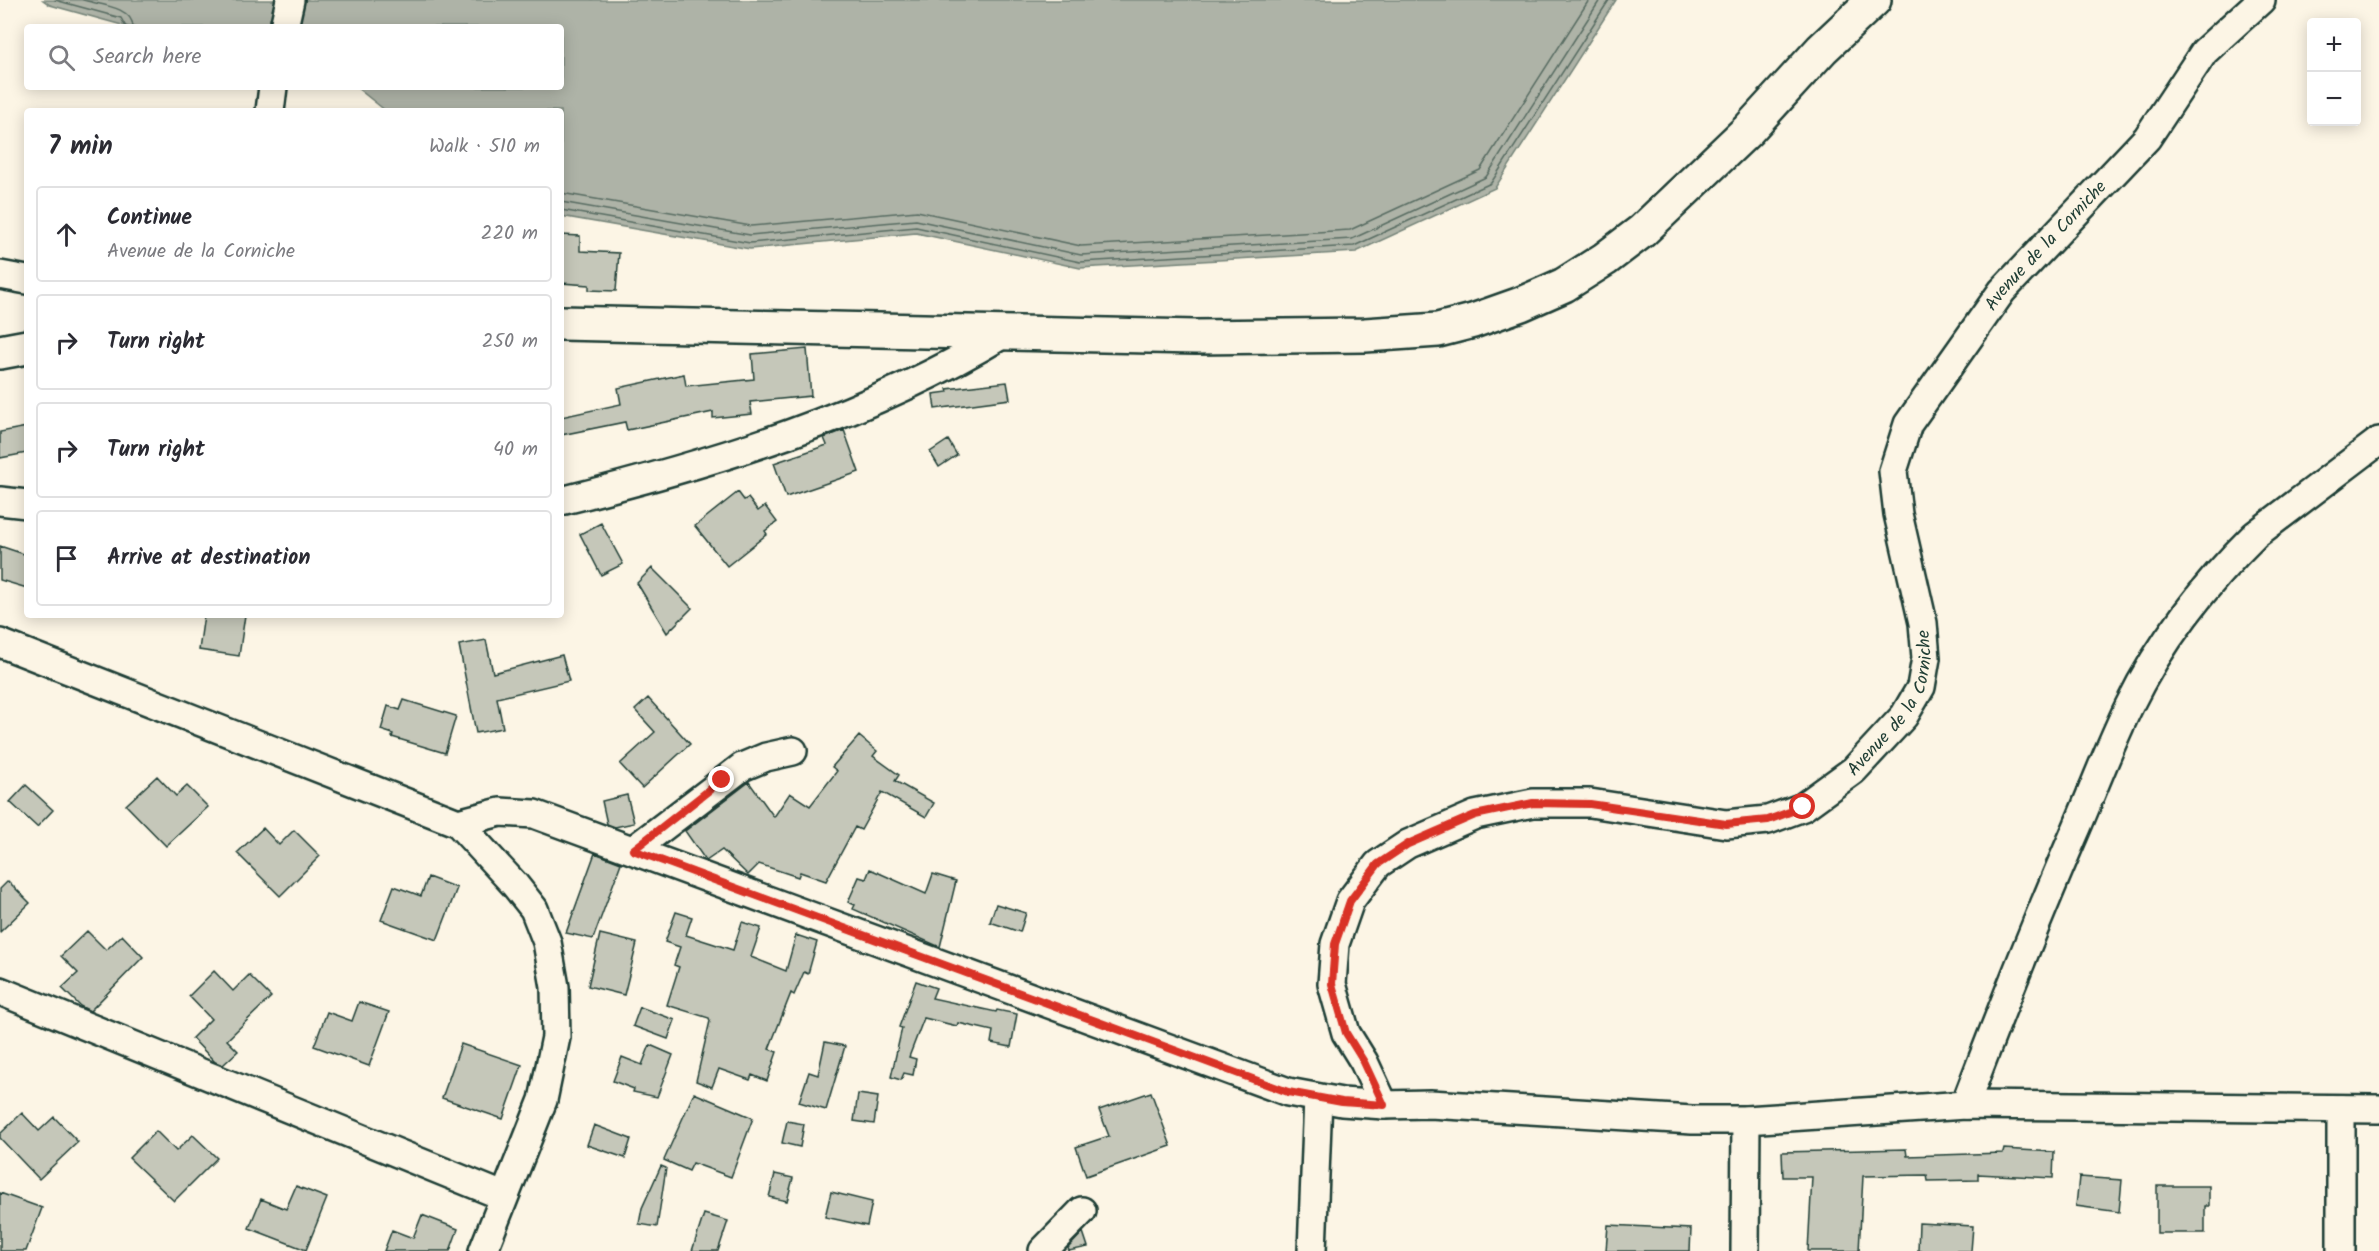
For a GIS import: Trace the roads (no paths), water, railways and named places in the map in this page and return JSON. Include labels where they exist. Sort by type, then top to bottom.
[{"type":"main road","points":[[564,323],[1196,337],[1365,335],[1438,330],[1473,321],[1521,304],[1564,285],[1642,231],[1748,130],[1822,49],[1874,0]]},
{"type":"main road","points":[[0,352],[24,347]]},
{"type":"street","points":[[285,24],[290,0]]},
{"type":"street","name":"Avenue de la Corniche","points":[[1384,1105],[1364,1062],[1346,1033],[1332,984],[1335,944],[1350,901],[1378,864],[1408,844],[1475,815],[1533,803],[1590,804],[1726,824],[1768,820],[1803,807],[1854,770],[1904,716],[1921,687],[1926,658],[1923,623],[1898,514],[1893,471],[1908,424],[2002,291],[2147,138],[2204,52],[2261,0]]},
{"type":"street","points":[[270,108],[273,90]]},
{"type":"street","points":[[0,275],[24,279]]},
{"type":"street","points":[[564,500],[681,471],[785,435],[915,383],[963,359],[1005,333]]},
{"type":"street","points":[[1965,1106],[2027,943],[2129,706],[2155,660],[2199,597],[2255,535],[2379,441]]},
{"type":"street","points":[[0,501],[24,504]]},
{"type":"street","points":[[0,643],[458,823],[515,885],[534,909],[547,942],[555,987],[556,1037],[543,1100],[483,1251]]},
{"type":"street","points":[[633,850],[742,767],[766,757],[793,751]]},
{"type":"street","points":[[458,823],[500,812],[534,814],[1288,1092],[1318,1098],[1384,1105],[1430,1104],[1692,1120],[1746,1120],[1965,1106],[2379,1109]]},
{"type":"street","points":[[0,992],[503,1196]]},
{"type":"street","points":[[1312,1251],[1318,1098]]},
{"type":"street","points":[[2341,1251],[2342,1109]]},
{"type":"street","points":[[1745,1251],[1746,1120]]},
{"type":"street","points":[[1042,1251],[1082,1211]]},
{"type":"water","points":[[43,0],[1616,0],[1495,188],[1356,252],[1080,268],[916,233],[750,249],[564,217],[564,108],[382,108],[360,90],[564,90],[564,24],[118,24],[50,5]]}]
